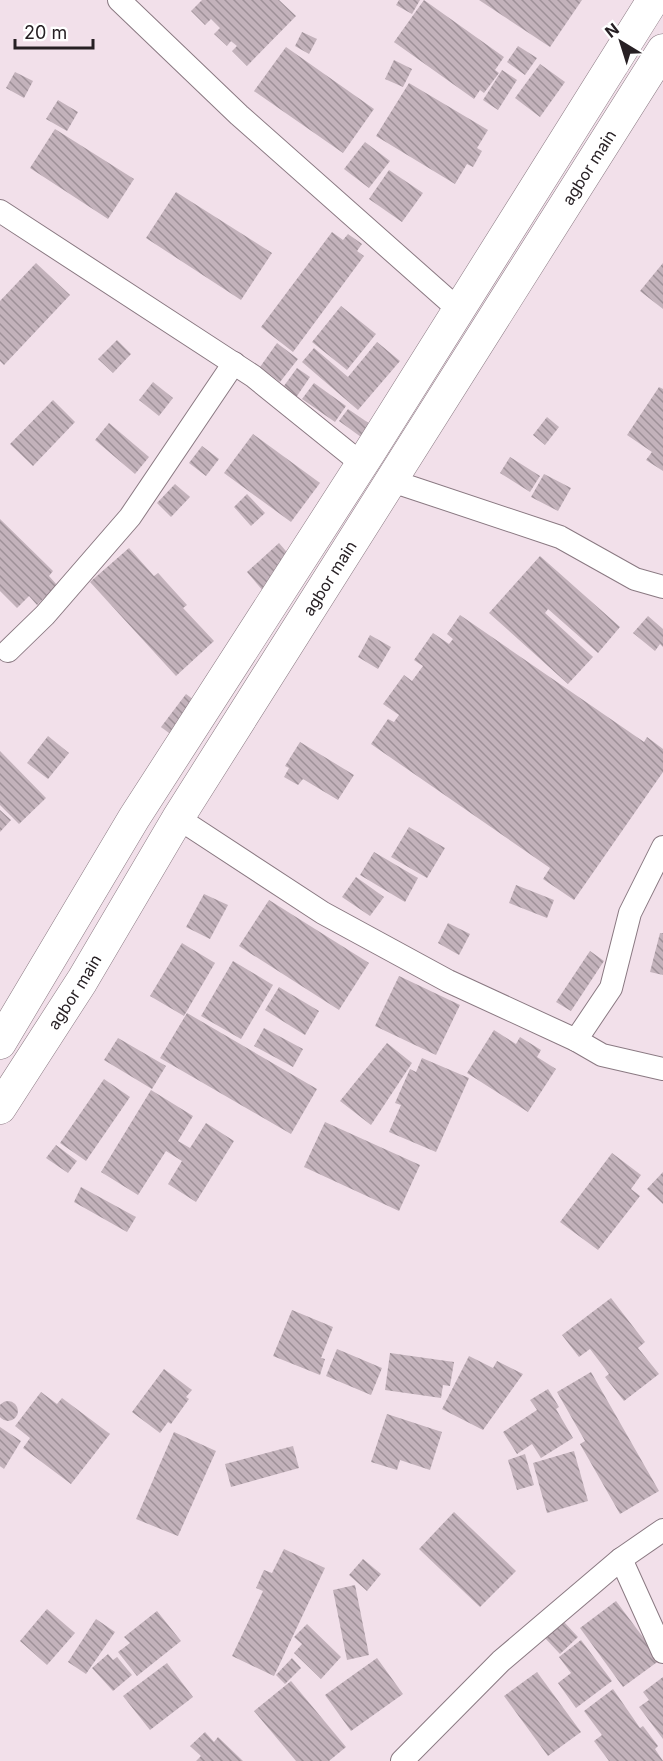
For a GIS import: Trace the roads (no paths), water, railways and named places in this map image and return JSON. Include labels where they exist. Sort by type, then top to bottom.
[{"type":"main road","points":[[0,1043],[134,818],[362,464],[653,0]]},
{"type":"main road","name":"agbor main","points":[[0,1108],[82,981],[178,818],[663,50]]},
{"type":"main road","points":[[541,178],[555,192],[570,198]]},
{"type":"street","points":[[119,0],[239,115],[459,310]]},
{"type":"street","points":[[0,211],[234,363],[362,464]]},
{"type":"street","points":[[8,651],[45,615],[130,517],[234,363]]},
{"type":"street","points":[[392,481],[560,537],[635,579],[663,586]]},
{"type":"street","points":[[178,818],[323,913],[448,981],[576,1040],[602,1055],[663,1069]]},
{"type":"street","points":[[576,1040],[611,988],[630,913],[663,847]]},
{"type":"street","points":[[402,1761],[501,1661],[621,1559],[663,1530]]},
{"type":"street","points":[[621,1559],[663,1652]]}]
